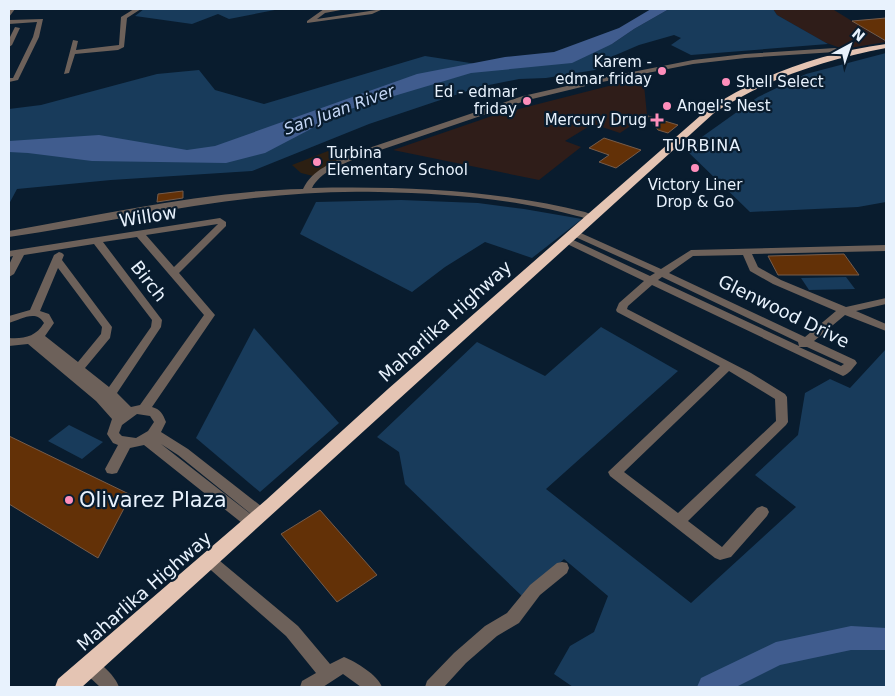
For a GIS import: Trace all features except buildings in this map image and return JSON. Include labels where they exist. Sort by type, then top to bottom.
[{"type":"highway","name":"Maharlika Highway","points":[[66,687],[698,122],[732,97],[765,80],[806,64],[847,53],[886,46]]},
{"type":"street","points":[[9,15],[12,9]]},
{"type":"street","points":[[72,52],[118,48],[122,46],[124,17],[138,9]]},
{"type":"street","points":[[343,9],[324,10],[309,22],[378,10]]},
{"type":"street","points":[[314,17],[363,9],[378,10]]},
{"type":"street","points":[[9,22],[41,20],[36,37],[15,80],[9,80]]},
{"type":"street","points":[[9,28],[39,26]]},
{"type":"street","points":[[9,45],[17,28]]},
{"type":"street","points":[[66,73],[74,41]]},
{"type":"street","points":[[306,192],[312,179],[327,169],[354,156],[482,112],[569,87],[694,62],[745,56],[835,50],[847,53]]},
{"type":"street","points":[[9,72],[18,72]]},
{"type":"street","points":[[9,234],[188,203],[276,192],[377,189],[451,193],[521,201],[582,214],[592,218]]},
{"type":"street","name":"Willow","points":[[9,254],[220,221],[223,224],[174,274]]},
{"type":"street","points":[[140,234],[210,315],[144,410]]},
{"type":"street","name":"Glenwood Drive","points":[[570,237],[662,273],[851,363],[843,372],[650,281],[570,237]]},
{"type":"street","name":"Birch","points":[[97,241],[157,320],[156,327],[110,394]]},
{"type":"street","points":[[34,313],[57,260],[60,247]]},
{"type":"street","points":[[678,522],[782,422],[781,398],[747,376],[621,310],[623,305],[650,281],[691,253],[886,248]]},
{"type":"street","points":[[746,251],[754,269],[777,282],[886,328]]},
{"type":"street","points":[[9,274],[20,252]]},
{"type":"street","points":[[57,260],[107,327],[106,335],[78,368]]},
{"type":"street","points":[[796,350],[842,311],[886,302]]},
{"type":"street","points":[[9,320],[20,315],[34,313],[45,316],[49,323],[47,328],[34,338],[9,342]]},
{"type":"street","points":[[34,338],[78,368],[110,394],[124,416]]},
{"type":"street","points":[[34,338],[100,398],[124,416]]},
{"type":"street","points":[[727,366],[615,472],[720,554],[726,553],[762,512]]},
{"type":"street","points":[[144,410],[150,411],[159,417],[160,422],[150,436],[126,443],[120,441],[113,434],[115,424],[124,416],[144,410]]},
{"type":"street","points":[[150,436],[256,519]]},
{"type":"street","points":[[112,469],[126,443]]},
{"type":"street","points":[[209,560],[292,632],[328,674]]},
{"type":"street","points":[[433,687],[460,658],[491,631],[513,618],[535,590],[562,568]]},
{"type":"street","points":[[308,687],[344,665],[374,687]]},
{"type":"street","points":[[90,666],[112,687]]},
{"type":"shaded area","points":[[144,9],[280,9],[229,19],[218,14],[192,24],[135,16]]},
{"type":"shaded area","points":[[669,9],[773,9],[777,15],[828,44],[691,55],[671,45],[681,38],[674,35],[639,45],[611,57],[595,70],[546,78],[519,79],[479,87],[369,124],[252,171],[111,180],[17,189],[9,204],[9,109],[41,105],[157,74],[199,70],[215,90],[264,104],[425,56],[509,69],[612,44]]},
{"type":"shaded area","points":[[773,9],[853,9],[834,10],[886,42],[843,49],[824,42],[777,15]]},
{"type":"shaded area","points":[[886,53],[886,202],[858,207],[750,212],[685,149],[758,97],[806,74]]},
{"type":"shaded area","points":[[640,78],[641,83],[644,85],[647,115],[620,133],[593,124],[565,141],[581,147],[539,180],[393,150],[495,115]]},
{"type":"shaded area","name":"Turbina Elementary School","points":[[328,151],[340,160],[313,176],[301,173],[292,165]]},
{"type":"shaded area","points":[[401,200],[478,203],[582,219],[532,258],[485,242],[445,267],[412,292],[300,234],[316,202]]},
{"type":"shaded area","points":[[846,277],[855,289],[809,290],[801,278]]},
{"type":"shaded area","points":[[601,327],[678,371],[546,489],[691,603],[796,507],[755,475],[798,435],[805,393],[830,379],[850,388],[886,349],[886,687],[573,687],[554,674],[570,646],[594,632],[608,596],[564,559],[523,597],[405,484],[399,452],[377,437],[477,342],[545,376]]},
{"type":"shaded area","points":[[254,328],[339,423],[260,492],[196,438]]},
{"type":"shaded area","points":[[69,425],[103,442],[82,459],[48,441]]},
{"type":"water","name":"San Juan River","points":[[651,9],[669,9],[612,44],[572,63],[471,73],[347,110],[265,153],[226,163],[92,161],[9,152],[9,141],[99,135],[187,150],[215,146],[417,74],[505,57],[554,52],[619,28]]},
{"type":"waterway","points":[[710,687],[776,654],[851,638],[886,639]]},
{"type":"place","name":"Karem - edmar friday","points":[[662,71]]},
{"type":"place","name":"Shell Select","points":[[726,82]]},
{"type":"place","name":"Ed - edmar friday","points":[[527,101]]},
{"type":"place","name":"Angel's Nest","points":[[667,106]]},
{"type":"place","name":"Mercury Drug","points":[[657,120]]},
{"type":"place","name":"Turbina Elementary School","points":[[317,162]]},
{"type":"place","name":"Victory Liner Drop & Go","points":[[695,168]]},
{"type":"place","name":"Olivarez Plaza","points":[[69,500]]},
{"type":"district","name":"TURBINA","points":[[702,145]]}]
